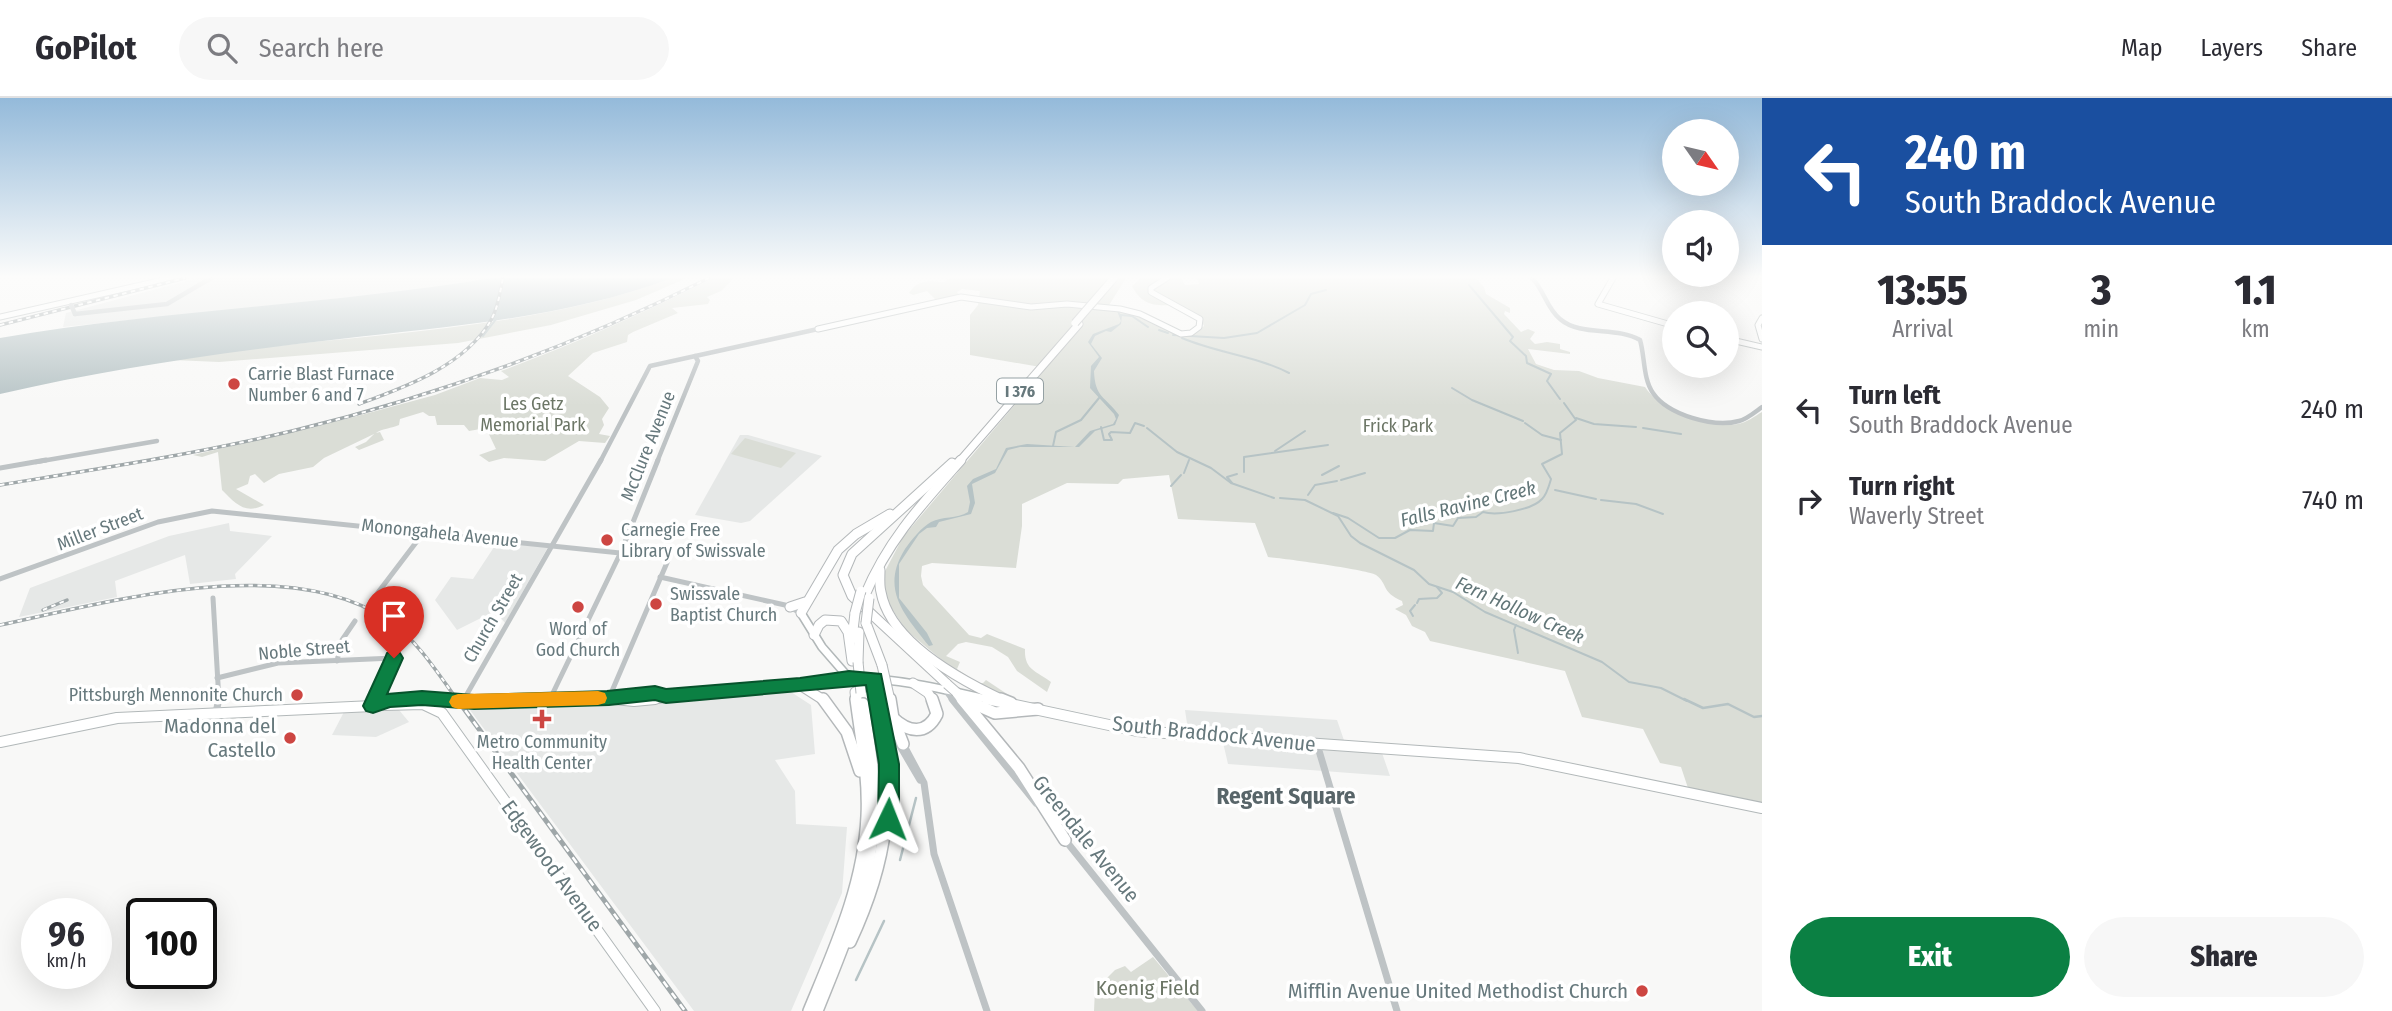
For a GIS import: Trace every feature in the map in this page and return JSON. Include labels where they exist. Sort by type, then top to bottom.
[{"type":"highway","name":"I 376","points":[[865,595],[883,555],[911,517],[1080,321]]},
{"type":"highway","name":"I 376","points":[[865,595],[874,561],[891,535],[1077,324]]},
{"type":"highway","points":[[958,457],[850,556],[843,568],[843,581],[852,596],[954,692],[1010,755],[1065,840]]},
{"type":"highway","points":[[801,613],[828,562],[843,544],[906,504]]},
{"type":"highway","points":[[855,662],[865,595],[911,517]]},
{"type":"highway","points":[[880,570],[878,589],[882,603],[909,638],[960,677],[1011,703]]},
{"type":"highway","points":[[790,607],[807,601]]},
{"type":"highway","points":[[860,618],[882,665],[893,718],[903,744]]},
{"type":"highway","points":[[809,1011],[855,892],[865,841],[867,792],[855,662],[847,629],[842,621],[834,619],[824,621],[817,627],[814,635]]},
{"type":"highway","points":[[893,718],[903,727],[913,730],[926,728],[936,720],[936,701],[913,683]]},
{"type":"highway","points":[[800,685],[822,696],[850,738],[860,769],[865,841]]},
{"type":"highway","points":[[817,1011],[859,901],[872,841],[874,792],[858,692]]},
{"type":"highway","points":[[954,692],[995,713],[1038,709]]},
{"type":"highway","points":[[824,994],[867,905],[885,845],[890,786],[880,708]]},
{"type":"main road","points":[[818,329],[856,321]]},
{"type":"main road","points":[[1154,321],[1181,334],[1191,332],[1199,321]]},
{"type":"main road","points":[[1760,321],[1758,324],[1762,339]]},
{"type":"main road","points":[[1739,342],[1762,347]]},
{"type":"main road","points":[[801,613],[814,635],[849,678]]},
{"type":"main road","points":[[831,680],[838,673],[836,664]]},
{"type":"main road","name":"South Braddock Avenue","points":[[0,742],[93,722],[216,712],[373,706],[390,700],[409,699],[463,701],[609,698],[634,701],[849,678],[874,678],[913,683],[1137,731],[1520,758],[1762,808]]},
{"type":"main road","name":"Edgewood Avenue","points":[[373,706],[426,704],[435,706],[442,713],[656,1011]]},
{"type":"street","points":[[1562,321],[1577,327],[1620,332],[1638,338],[1643,347],[1652,391],[1668,406],[1696,418],[1728,422],[1746,417],[1762,407]]},
{"type":"street","points":[[695,356],[818,329]]},
{"type":"street","name":"Church Street","points":[[463,701],[628,412],[650,366],[695,356]]},
{"type":"street","name":"McClure Avenue","points":[[550,699],[621,552],[698,361],[695,356]]},
{"type":"street","points":[[0,468],[156,441]]},
{"type":"street","name":"Monongahela Avenue","points":[[212,511],[669,558],[660,577]]},
{"type":"street","name":"Miller Street","points":[[0,579],[158,522],[212,511]]},
{"type":"street","points":[[370,603],[424,532]]},
{"type":"street","points":[[609,698],[660,577],[790,607],[801,613]]},
{"type":"street","points":[[213,597],[219,706],[216,712]]},
{"type":"street","points":[[337,661],[342,640],[355,621]]},
{"type":"street","name":"Noble Street","points":[[217,678],[278,663],[394,658],[373,706]]},
{"type":"street","points":[[874,678],[880,708],[927,796]]},
{"type":"street","name":"Greendale Avenue","points":[[954,692],[1065,840],[1202,1011]]},
{"type":"street","points":[[903,744],[922,777],[927,796],[933,854],[987,1011]]},
{"type":"street","points":[[1317,744],[1397,1011]]},
{"type":"shaded area","points":[[64,321],[125,321],[63,327]]},
{"type":"shaded area","points":[[123,321],[497,321],[169,362],[0,394],[0,338]]},
{"type":"shaded area","points":[[1121,321],[1121,324],[1111,332],[1106,331],[1095,336],[1091,344],[1102,358],[1094,371],[1096,387],[1119,415],[1115,425],[1095,431],[1079,447],[1075,447],[1090,431],[1113,424],[1116,419],[1090,388],[1091,366],[1099,357],[1088,342],[1093,334]]},
{"type":"shaded area","points":[[740,435],[822,456],[750,521],[741,523],[695,515]]},
{"type":"shaded area","points":[[1027,444],[1075,447],[1020,447],[1008,450],[995,473],[972,484],[975,503],[971,514],[939,522],[936,527],[927,528],[919,534],[899,564],[899,598],[927,633],[933,645],[929,646],[904,612],[895,589],[898,563],[905,549],[921,530],[931,522],[968,512],[970,502],[967,486],[973,479],[996,469],[1006,448]]},
{"type":"shaded area","points":[[229,523],[230,531],[272,536],[235,574],[236,579],[190,584],[185,555],[115,581],[117,597],[19,617],[30,588],[169,536]]},
{"type":"shaded area","points":[[498,541],[548,547],[505,623],[495,611],[457,630],[435,600],[451,577],[473,579]]},
{"type":"shaded area","points":[[791,692],[811,705],[815,754],[775,760],[795,791],[796,824],[847,827],[842,893],[791,1011],[694,1011],[467,706],[571,702],[590,705],[641,704]]},
{"type":"shaded area","points":[[345,710],[399,710],[409,722],[376,737],[332,735]]},
{"type":"shaded area","name":"Regent Square","points":[[1185,710],[1337,720],[1347,749],[1382,753],[1390,776],[1228,764],[1221,734],[1188,730]]},
{"type":"green space","points":[[566,321],[458,343],[219,362],[173,360],[235,351],[488,322]]},
{"type":"green space","name":"Les Getz Memorial Park","points":[[624,321],[660,321],[628,335],[627,342],[593,353],[568,376],[600,397],[609,408],[602,419],[604,425],[599,434],[610,436],[605,443],[579,441],[545,461],[504,458],[489,462],[479,455],[496,449],[486,428],[469,431],[464,425],[437,425],[435,416],[423,412],[400,419],[399,425],[376,433],[380,432],[384,440],[359,450],[355,447],[374,434],[324,458],[313,467],[279,474],[264,483],[255,474],[250,476],[248,484],[236,489],[264,505],[251,509],[236,503],[222,490],[218,452],[202,457],[193,455],[350,418],[435,395],[480,378],[502,380],[509,377],[501,371]]},
{"type":"green space","name":"Frick Park","points":[[970,321],[1148,321],[1171,332],[1187,334],[1204,326],[1201,321],[1510,321],[1521,332],[1528,329],[1535,332],[1530,339],[1535,344],[1560,344],[1560,349],[1570,352],[1528,349],[1536,364],[1554,370],[1579,371],[1598,378],[1645,387],[1673,410],[1714,423],[1741,423],[1762,412],[1762,804],[1688,788],[1681,767],[1660,763],[1643,729],[1582,717],[1565,671],[1430,641],[1425,632],[1412,626],[1406,615],[1395,609],[1403,605],[1402,601],[1390,594],[1376,575],[1343,567],[1268,557],[1255,523],[1178,519],[1169,475],[1123,479],[1118,484],[1067,483],[1022,504],[1016,568],[932,563],[922,566],[923,585],[969,635],[981,638],[987,634],[1025,649],[1029,666],[1051,682],[1047,692],[1017,671],[1008,657],[992,647],[966,642],[958,644],[946,656],[960,662],[957,669],[978,683],[986,680],[1013,698],[996,694],[956,672],[906,630],[885,599],[883,575],[903,537],[1046,368],[970,355]]},
{"type":"green space","points":[[745,438],[796,453],[781,468],[731,454]]},
{"type":"green space","name":"Koenig Field","points":[[1153,957],[1198,1011],[1094,1011],[1095,990],[1115,970],[1125,966],[1131,972]]},
{"type":"waterway","points":[[483,336],[495,321]]},
{"type":"waterway","points":[[1139,321],[1148,327]]},
{"type":"waterway","points":[[1173,335],[1224,338],[1257,333],[1278,321]]},
{"type":"waterway","points":[[1499,321],[1513,337],[1510,341],[1526,356],[1527,363],[1551,374],[1547,381],[1560,399]]},
{"type":"waterway","points":[[1159,330],[1168,333]]},
{"type":"waterway","points":[[1182,338],[1263,362],[1289,373]]},
{"type":"waterway","points":[[1452,388],[1472,400],[1523,421]]},
{"type":"waterway","points":[[1053,446],[1056,432],[1081,420],[1099,398]]},
{"type":"waterway","name":"Falls Ravine Creek","points":[[1561,440],[1560,433],[1576,420],[1564,403]]},
{"type":"waterway","points":[[1576,418],[1594,424],[1636,427]]},
{"type":"waterway","name":"Fern Hollow Creek","points":[[1101,427],[1104,440],[1112,440],[1109,434],[1111,432],[1130,433],[1135,423],[1144,426]]},
{"type":"waterway","points":[[1525,423],[1542,435],[1561,440]]},
{"type":"waterway","name":"Fern Hollow Creek","points":[[1147,428],[1177,452],[1211,468],[1231,483],[1274,498]]},
{"type":"waterway","points":[[1643,428],[1681,434]]},
{"type":"waterway","points":[[1275,451],[1305,431]]},
{"type":"waterway","name":"Falls Ravine Creek","points":[[1333,513],[1348,518],[1379,538],[1395,538],[1410,530],[1433,531],[1434,523],[1453,526],[1458,518],[1476,517],[1483,512],[1514,511],[1531,506],[1544,497],[1548,490],[1551,479],[1542,464],[1562,454],[1561,440]]},
{"type":"waterway","points":[[1244,472],[1244,457],[1328,445]]},
{"type":"waterway","points":[[1184,473],[1189,460]]},
{"type":"waterway","points":[[1322,475],[1339,466]]},
{"type":"waterway","points":[[1341,480],[1365,473]]},
{"type":"waterway","name":"Fern Hollow Creek","points":[[1232,483],[1227,477],[1237,474]]},
{"type":"waterway","points":[[1171,486],[1181,475]]},
{"type":"waterway","points":[[1308,495],[1315,485],[1337,481]]},
{"type":"waterway","points":[[1555,490],[1596,499]]},
{"type":"waterway","name":"Fern Hollow Creek","points":[[1280,498],[1305,500],[1338,516],[1351,536],[1360,543],[1414,570],[1429,584],[1453,592],[1485,612],[1516,625]]},
{"type":"waterway","points":[[1601,500],[1636,504],[1663,514]]},
{"type":"waterway","points":[[1417,603],[1419,599],[1437,598],[1442,593],[1437,587]]},
{"type":"waterway","points":[[1413,616],[1410,611],[1415,605]]},
{"type":"waterway","name":"Fern Hollow Creek","points":[[1516,625],[1602,662],[1629,682],[1661,688],[1687,701]]},
{"type":"waterway","points":[[1516,625],[1514,630],[1518,653]]},
{"type":"waterway","name":"Fern Hollow Creek","points":[[1684,699],[1703,708],[1728,704],[1754,717],[1762,716]]},
{"type":"waterway","points":[[900,860],[916,798]]},
{"type":"waterway","points":[[856,980],[884,921]]},
{"type":"railway","points":[[0,325],[17,321]]},
{"type":"railway","points":[[359,404],[414,382],[450,362],[480,336],[491,321]]},
{"type":"railway","points":[[0,485],[220,447],[346,417],[453,385],[557,347],[618,321]]},
{"type":"railway","points":[[0,625],[145,595],[198,588],[251,585],[301,589],[348,600],[389,621],[418,647],[458,701]]},
{"type":"railway","points":[[43,610],[67,600]]},
{"type":"railway","points":[[457,699],[685,1011]]},
{"type":"slow traffic","points":[[458,702],[598,698]]},
{"type":"place","name":"Carrie Blast Furnace Number 6 and 7","points":[[234,384]]},
{"type":"place","name":"Carnegie Free Library of Swissvale","points":[[607,540]]},
{"type":"place","name":"Swissvale Baptist Church","points":[[656,604]]},
{"type":"place","name":"Word of God Church","points":[[578,607]]},
{"type":"place","name":"Pittsburgh Mennonite Church","points":[[297,695]]},
{"type":"place","name":"Metro Community Health Center","points":[[542,719]]},
{"type":"place","name":"Madonna del Castello","points":[[290,738]]},
{"type":"place","name":"Mifflin Avenue United Methodist Church","points":[[1642,991]]},
{"type":"district","name":"Regent Square","points":[[1286,796]]},
{"type":"route","points":[[394,658],[373,706],[390,700],[422,698],[474,702],[609,698],[615,695],[655,693],[666,696],[800,685],[849,678],[874,678],[889,764],[888,819]]}]
